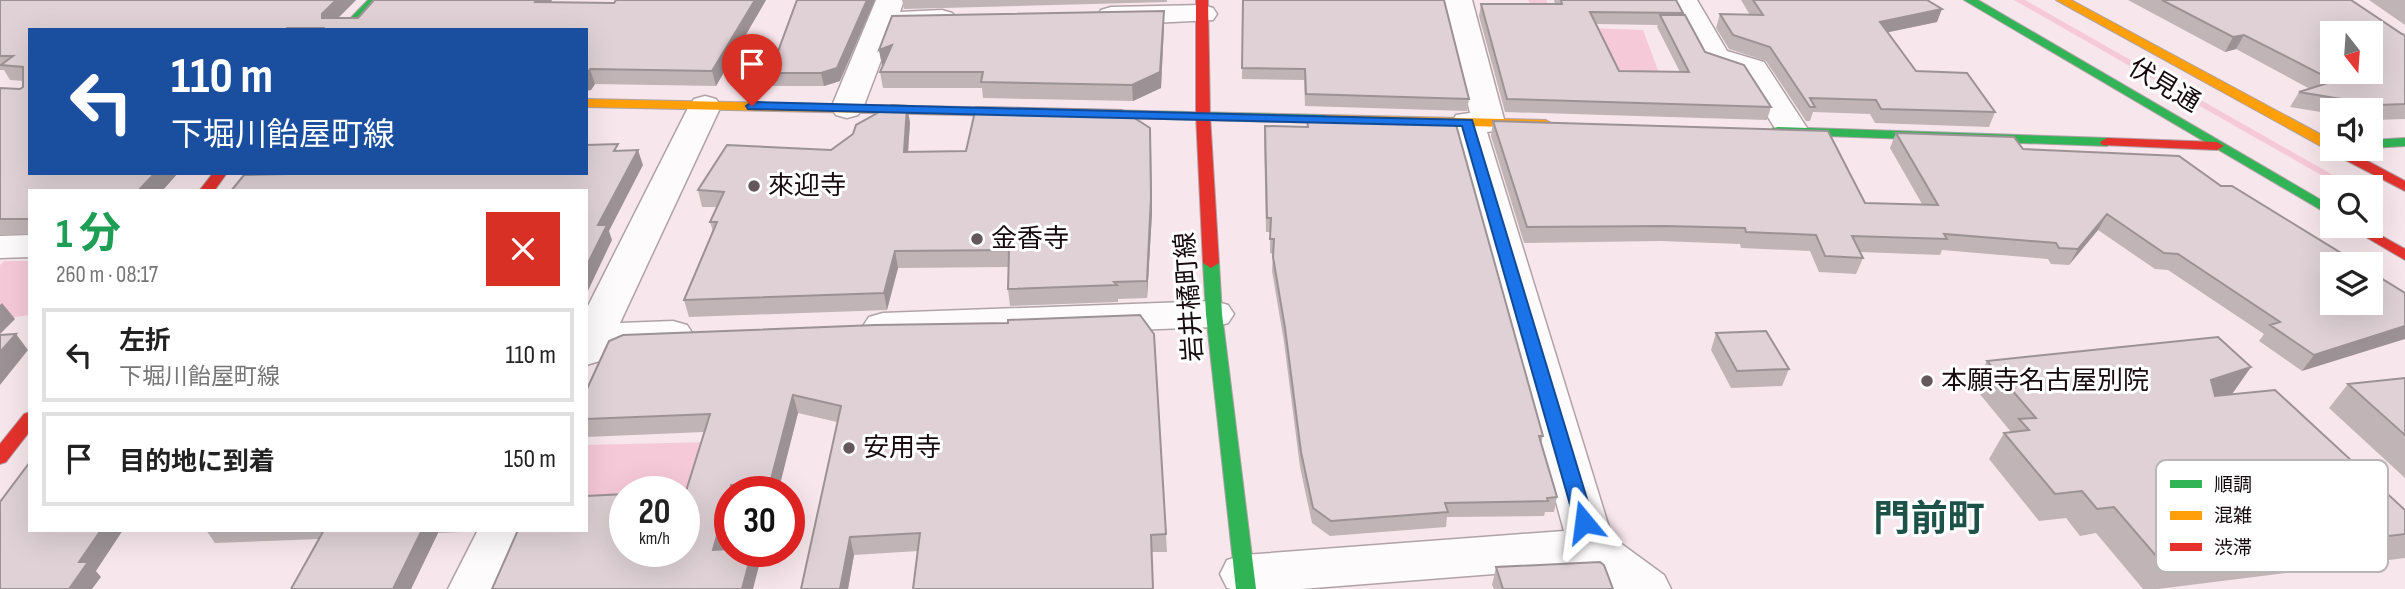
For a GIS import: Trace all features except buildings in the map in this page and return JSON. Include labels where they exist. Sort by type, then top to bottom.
[{"type":"main road","points":[[347,28],[375,0]]},
{"type":"main road","name":"伏見通","points":[[1970,0],[2320,205]]},
{"type":"main road","name":"伏見通","points":[[2062,0],[2320,140]]},
{"type":"main road","name":"岩井橘町線","points":[[1203,7],[1203,115],[1214,314],[1245,581]]},
{"type":"main road","points":[[588,103],[1558,125]]},
{"type":"main road","points":[[1779,131],[2217,146]]},
{"type":"main road","points":[[2383,143],[2405,142]]},
{"type":"main road","name":"伏見通","points":[[2358,161],[2405,187]]},
{"type":"main road","points":[[208,189],[218,175]]},
{"type":"main road","points":[[2375,238],[2405,255]]},
{"type":"street","points":[[1458,0],[1478,123],[1592,548],[1647,589]]},
{"type":"street","points":[[1683,0],[1715,57],[1753,69],[1779,131]]},
{"type":"street","points":[[1077,17],[1203,7]]},
{"type":"street","points":[[847,107],[886,10],[965,19]]},
{"type":"street","points":[[589,341],[705,106]]},
{"type":"street","points":[[0,247],[28,246]]},
{"type":"street","points":[[854,327],[1214,314]]},
{"type":"street","points":[[589,341],[703,332]]},
{"type":"street","points":[[472,589],[499,532]]},
{"type":"street","points":[[1245,581],[1592,548]]},
{"type":"shaded area","points":[[1528,0],[1546,0],[1560,27],[1643,30],[1661,78],[1565,101]]},
{"type":"shaded area","points":[[2014,0],[2025,0],[2333,175],[2321,175]]},
{"type":"shaded area","points":[[4,261],[28,261],[28,315],[0,319],[0,265]]},
{"type":"shaded area","points":[[708,442],[696,476],[609,476],[609,509],[588,510],[588,445]]},
{"type":"traffic: fast","points":[[347,28],[375,0]]},
{"type":"traffic: fast","points":[[1970,0],[2320,205]]},
{"type":"traffic: fast","points":[[1009,112],[1326,119]]},
{"type":"traffic: fast","points":[[1778,131],[2107,142]]},
{"type":"traffic: fast","points":[[2383,143],[2405,142]]},
{"type":"traffic: fast","points":[[1211,263],[1214,314],[1246,589]]},
{"type":"traffic: slow","points":[[2062,0],[2320,140]]},
{"type":"traffic: slow","points":[[588,103],[1009,112]]},
{"type":"traffic: slow","points":[[1326,119],[1546,124]]},
{"type":"traffic: jam","points":[[1202,0],[1203,115],[1211,263]]},
{"type":"traffic: jam","points":[[2107,142],[2217,146]]},
{"type":"traffic: jam","points":[[2357,161],[2405,187]]},
{"type":"traffic: jam","points":[[208,189],[218,175]]},
{"type":"traffic: jam","points":[[2375,238],[2405,255]]},
{"type":"traffic: jam","points":[[0,457],[28,421]]},
{"type":"place","name":"來迎寺","points":[[754,186]]},
{"type":"place","name":"金香寺","points":[[977,239]]},
{"type":"place","name":"本願寺名古屋別院","points":[[1927,381]]},
{"type":"place","name":"安用寺","points":[[849,448]]},
{"type":"district","name":"門前町","points":[[1929,520]]},
{"type":"route","points":[[752,106],[1468,122],[1584,522]]}]
